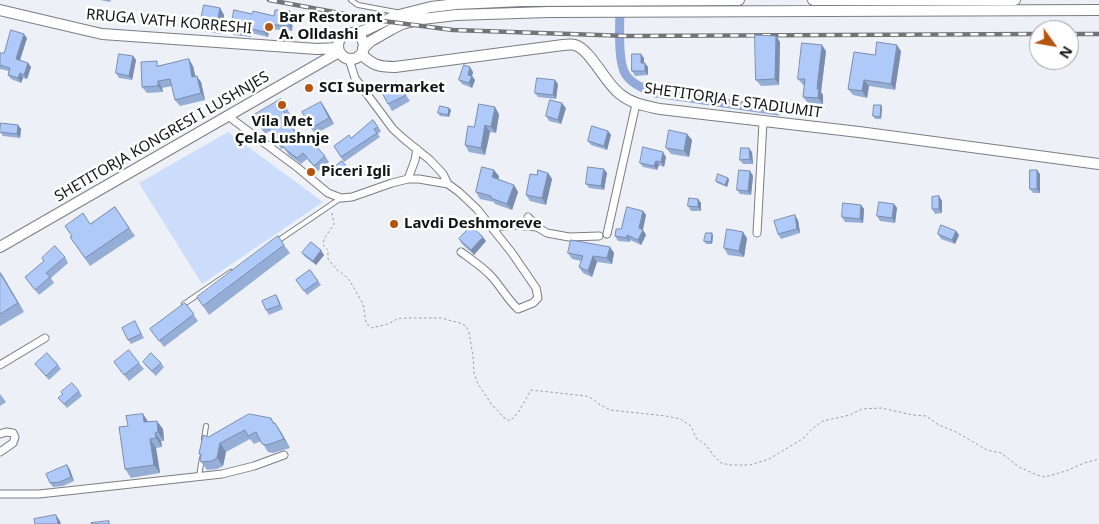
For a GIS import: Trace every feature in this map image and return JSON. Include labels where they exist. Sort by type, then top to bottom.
[{"type":"main road","points":[[740,0],[630,5],[607,12],[523,12],[432,18],[392,28],[380,36],[356,58],[348,59],[339,50],[338,42],[348,34],[355,34],[395,16],[431,7],[470,3],[606,0],[630,5],[759,12],[1099,10]]},
{"type":"main road","points":[[813,0],[1015,0]]},
{"type":"main road","name":"RRUGA VATH KORRESHI","points":[[0,10],[102,34],[339,50]]},
{"type":"main road","points":[[355,34],[362,40],[362,51]]},
{"type":"main road","name":"SHETITORJA E STADIUMIT","points":[[362,51],[370,62],[378,66],[395,67],[574,45],[585,51],[620,94],[636,104],[660,109],[859,132],[1099,164]]},
{"type":"main road","name":"SHETITORJA KONGRESI I LUSHNJES","points":[[0,248],[339,50]]},
{"type":"street","points":[[606,0],[607,12]]},
{"type":"street","points":[[348,59],[355,78],[385,118],[399,135],[438,168],[448,184]]},
{"type":"street","points":[[607,234],[636,104]]},
{"type":"street","points":[[228,116],[328,192],[341,198],[352,197],[408,179],[448,184],[477,209],[512,253],[536,288],[538,298],[533,303],[518,309],[511,303],[504,291],[490,275],[461,252]]},
{"type":"street","points":[[757,233],[763,122]]},
{"type":"street","points":[[408,179],[417,149]]},
{"type":"street","points":[[528,217],[546,233],[569,238],[599,236]]},
{"type":"street","points":[[491,227],[515,225],[537,227]]},
{"type":"street","points":[[0,365],[45,338]]},
{"type":"street","points":[[0,434],[6,432],[13,433],[15,437],[13,443],[0,452]]},
{"type":"street","points":[[0,494],[39,494],[222,474],[254,466],[284,455]]},
{"type":"lane","points":[[351,0],[358,5],[403,14],[402,24]]},
{"type":"lane","points":[[274,243],[341,198]]},
{"type":"lane","points":[[184,304],[233,271]]},
{"type":"lane","points":[[204,443],[206,426]]},
{"type":"lane","points":[[199,476],[202,451]]},
{"type":"path","points":[[331,205],[334,224],[324,239],[323,245],[328,250],[328,259],[350,281],[363,304],[366,323],[372,328],[388,324],[397,319],[441,318],[466,326],[470,332],[474,373],[478,384],[492,405],[503,417],[510,421],[518,413],[531,390],[586,396],[610,410],[680,419],[691,426],[696,438],[706,444],[721,463],[750,465],[769,459],[804,438],[812,429],[823,422],[850,415],[862,409],[881,408],[926,416],[939,425],[956,432],[987,450],[1001,453],[1019,467],[1044,477],[1099,459]]},
{"type":"shaded area","points":[[228,132],[323,202],[202,284],[139,183]]},
{"type":"building","points":[[204,5],[220,8],[216,28],[200,25]]},
{"type":"building","points":[[234,10],[252,14],[253,11],[274,16],[275,10],[290,11],[289,26],[266,24],[264,32],[248,28],[247,32],[231,30]]},
{"type":"building","points":[[11,30],[24,34],[16,59],[28,63],[24,75],[20,73],[18,78],[8,75],[10,68],[0,65],[0,53],[4,53]]},
{"type":"building","points":[[755,35],[776,36],[775,79],[756,80]]},
{"type":"building","points":[[877,42],[897,45],[891,84],[864,80],[862,91],[848,89],[854,52],[875,55]]},
{"type":"building","points":[[802,43],[822,45],[817,89],[819,89],[818,98],[803,97],[805,79],[798,79]]},
{"type":"building","points":[[119,54],[133,56],[129,76],[116,73]]},
{"type":"building","points":[[632,54],[641,54],[641,63],[645,63],[645,71],[632,71]]},
{"type":"building","points":[[189,59],[192,77],[197,76],[201,93],[175,100],[170,79],[158,81],[158,86],[142,87],[141,62],[157,61],[157,66]]},
{"type":"building","points":[[464,65],[470,67],[468,75],[472,76],[469,83],[459,80]]},
{"type":"building","points":[[537,78],[555,80],[553,95],[535,93]]},
{"type":"building","points":[[397,82],[406,95],[388,104],[380,89]]},
{"type":"building","points":[[281,99],[286,108],[283,110],[300,141],[307,136],[325,156],[314,166],[303,153],[297,158],[285,149],[280,142],[277,143],[267,125],[261,128],[254,115]]},
{"type":"building","points":[[550,100],[562,103],[558,120],[546,116]]},
{"type":"building","points":[[321,102],[329,118],[311,128],[302,112]]},
{"type":"building","points":[[479,104],[495,107],[491,127],[485,125],[481,148],[465,145],[468,126],[474,127]]},
{"type":"building","points":[[874,105],[881,105],[880,117],[873,116]]},
{"type":"building","points":[[440,106],[449,108],[448,115],[438,113]]},
{"type":"building","points":[[373,120],[378,127],[374,129],[377,133],[341,157],[334,146],[349,135],[351,138]]},
{"type":"building","points":[[1,123],[18,125],[17,134],[0,132]]},
{"type":"building","points":[[592,126],[608,131],[604,146],[588,141]]},
{"type":"building","points":[[669,130],[687,134],[684,151],[666,148]]},
{"type":"building","points":[[643,147],[663,152],[661,162],[656,161],[654,166],[640,163]]},
{"type":"building","points":[[741,148],[749,148],[750,159],[740,160]]},
{"type":"building","points":[[342,161],[347,167],[341,172],[336,166]]},
{"type":"building","points":[[482,167],[494,170],[492,177],[514,185],[507,204],[491,198],[491,196],[476,192]]},
{"type":"building","points":[[588,167],[604,169],[601,186],[586,184]]},
{"type":"building","points":[[538,170],[548,173],[542,198],[526,195],[530,174],[537,175]]},
{"type":"building","points":[[739,170],[750,171],[748,191],[737,190]]},
{"type":"building","points":[[1030,170],[1037,170],[1037,189],[1030,189]]},
{"type":"building","points":[[718,174],[728,178],[725,185],[716,181]]},
{"type":"building","points":[[939,196],[939,209],[932,209],[932,197]]},
{"type":"building","points":[[689,198],[698,199],[698,207],[688,206]]},
{"type":"building","points":[[879,202],[894,204],[892,218],[877,216]]},
{"type":"building","points":[[843,203],[861,205],[860,219],[842,217]]},
{"type":"building","points":[[115,207],[129,228],[85,258],[70,237],[72,236],[65,226],[83,213],[90,224]]},
{"type":"building","points":[[627,207],[643,211],[639,228],[643,230],[638,240],[627,235],[627,238],[615,236],[616,229],[621,229]]},
{"type":"building","points":[[795,215],[797,229],[778,234],[774,221]]},
{"type":"building","points":[[941,225],[956,231],[952,240],[938,234]]},
{"type":"building","points":[[471,226],[483,237],[471,250],[459,239]]},
{"type":"building","points":[[727,229],[743,232],[739,251],[724,248]]},
{"type":"building","points":[[706,233],[712,233],[711,242],[704,241]]},
{"type":"building","points":[[278,236],[284,245],[203,306],[197,297]]},
{"type":"building","points":[[571,240],[610,247],[607,258],[593,256],[588,271],[579,267],[583,256],[568,253]]},
{"type":"building","points":[[311,242],[321,250],[313,261],[302,253]]},
{"type":"building","points":[[55,246],[65,257],[46,273],[50,277],[35,290],[25,277],[44,261],[42,258]]},
{"type":"building","points":[[310,270],[318,281],[304,291],[296,280]]},
{"type":"building","points":[[0,273],[18,303],[0,314]]},
{"type":"building","points":[[276,295],[280,305],[266,310],[262,301]]},
{"type":"building","points":[[185,303],[194,314],[159,341],[150,329]]},
{"type":"building","points":[[135,321],[141,334],[128,340],[122,328]]},
{"type":"building","points":[[129,350],[139,363],[124,375],[114,362]]},
{"type":"building","points":[[47,353],[58,365],[46,376],[35,364]]},
{"type":"building","points":[[151,353],[161,363],[152,371],[143,362]]},
{"type":"building","points":[[72,383],[79,391],[64,404],[58,398],[63,394],[61,392]]},
{"type":"building","points":[[143,414],[144,422],[157,421],[158,432],[155,433],[156,438],[150,439],[154,465],[125,469],[119,427],[128,426],[126,416]]},
{"type":"building","points":[[249,414],[271,418],[284,439],[267,445],[262,444],[256,432],[248,436],[245,430],[220,443],[217,458],[212,461],[201,462],[201,454],[199,454],[203,435],[208,437]]},
{"type":"building","points":[[67,465],[71,477],[60,482],[50,483],[46,474]]},
{"type":"building","points":[[56,515],[58,524],[35,524],[34,519]]},
{"type":"building","points":[[109,521],[109,524],[91,524],[91,523]]},
{"type":"waterway","points":[[620,5],[621,61],[626,75],[636,84],[656,93],[778,111]]},
{"type":"railway","points":[[269,0],[383,21],[453,30],[628,36],[1029,34]]},
{"type":"railway","points":[[1079,34],[1099,34]]},
{"type":"place","name":"Bar Restorant A. Olldashi","points":[[269,27]]},
{"type":"place","name":"SCI Supermarket","points":[[309,88]]},
{"type":"place","name":"Vila Met Çela Lushnje","points":[[282,105]]},
{"type":"place","name":"Piceri Igli","points":[[311,172]]},
{"type":"place","name":"Lavdi Deshmoreve","points":[[394,224]]}]
